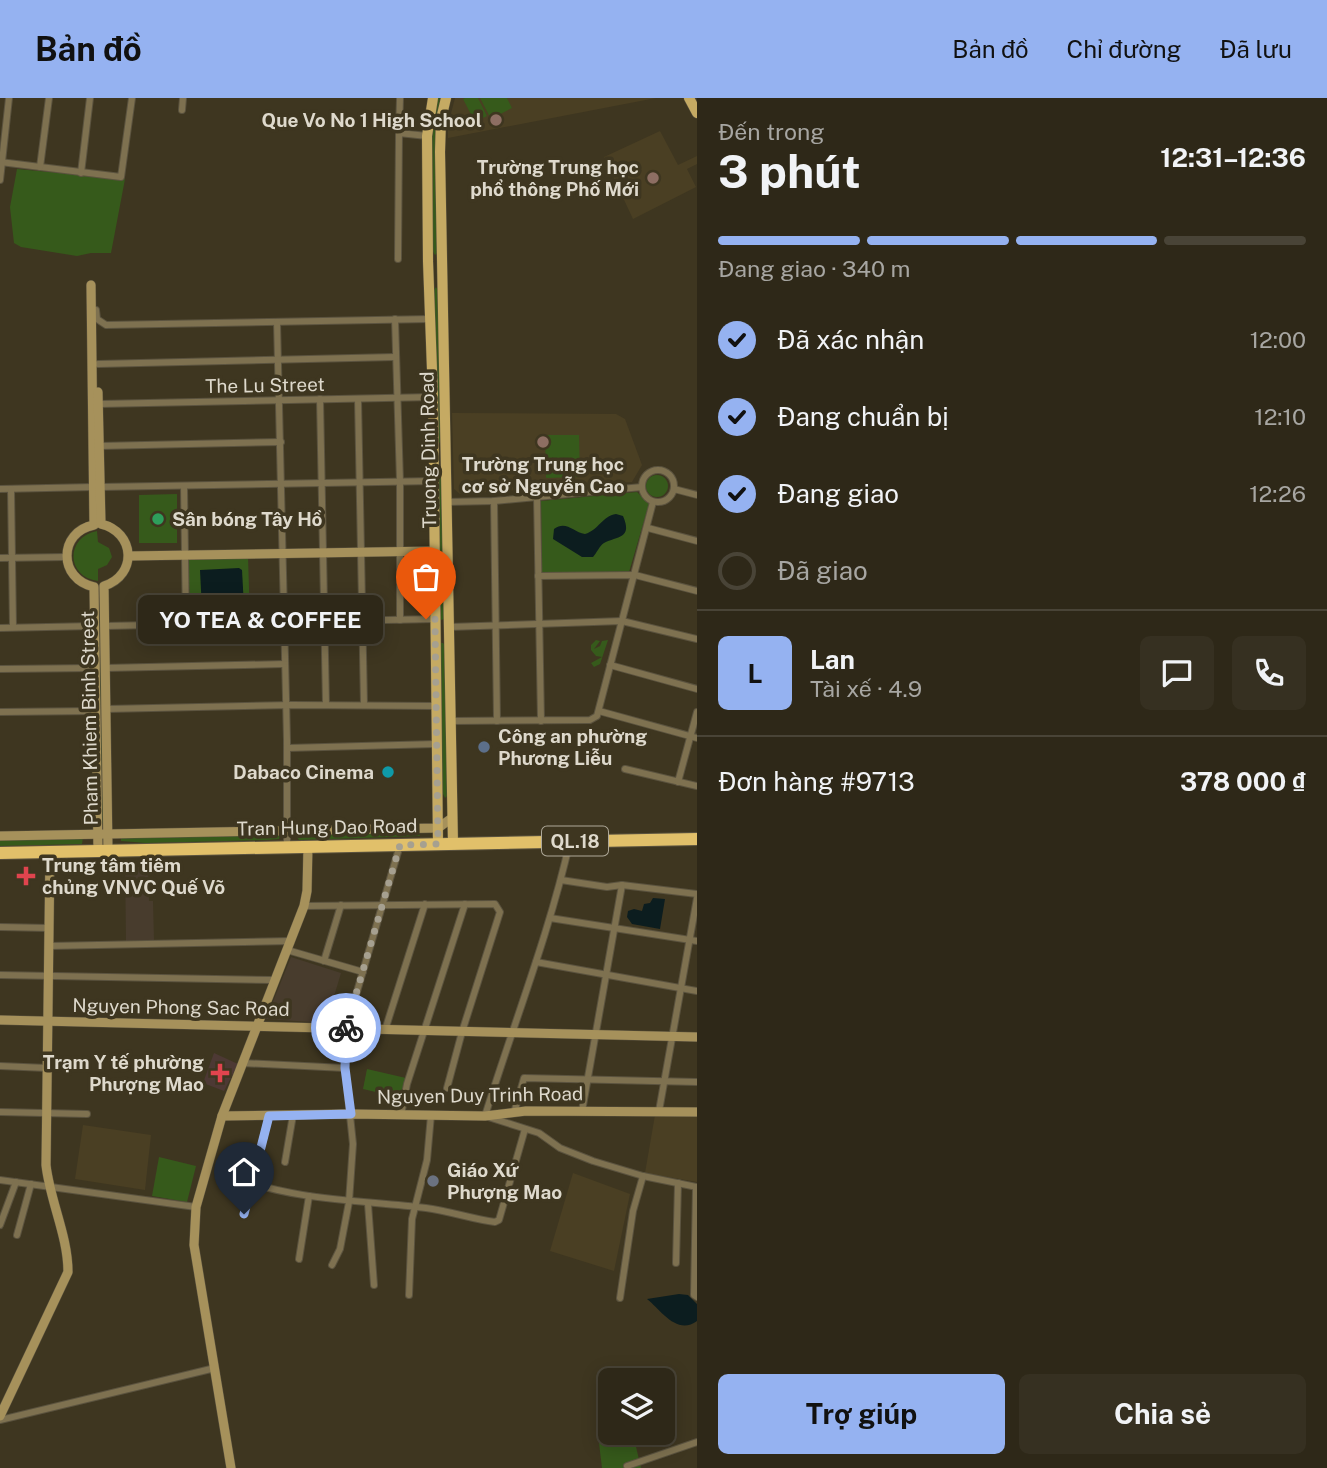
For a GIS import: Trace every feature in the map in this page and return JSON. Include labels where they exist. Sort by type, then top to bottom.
[{"type":"highway","name":"Tran Hung Dao Road","points":[[0,853],[697,839]]},
{"type":"main road","name":"Truong Dinh Road","points":[[433,98],[427,136],[438,844]]},
{"type":"main road","name":"Truong Dinh Road","points":[[446,98],[440,138],[441,276],[453,844]]},
{"type":"main road","points":[[689,98],[697,113]]},
{"type":"main road","points":[[428,277],[441,276]]},
{"type":"main road","points":[[433,454],[445,453]]},
{"type":"main road","points":[[435,623],[449,627]]},
{"type":"street","points":[[0,180],[9,98]]},
{"type":"street","points":[[40,167],[49,98]]},
{"type":"street","points":[[81,173],[90,98]]},
{"type":"street","points":[[1,162],[121,177],[132,98]]},
{"type":"street","points":[[182,110],[183,98]]},
{"type":"street","points":[[398,259],[400,98]]},
{"type":"street","points":[[398,132],[427,136]]},
{"type":"street","points":[[93,290],[96,317],[98,322],[106,325],[429,319]]},
{"type":"street","points":[[93,290],[97,524]]},
{"type":"street","points":[[395,319],[400,482],[400,620]]},
{"type":"street","points":[[277,322],[287,748],[286,847]]},
{"type":"street","points":[[97,332],[97,487]]},
{"type":"street","points":[[98,364],[395,357]]},
{"type":"street","name":"The Lu Street","points":[[99,404],[433,397]]},
{"type":"street","points":[[320,399],[326,705]]},
{"type":"street","points":[[358,399],[364,705]]},
{"type":"street","points":[[99,446],[281,442]]},
{"type":"street","points":[[659,470],[670,475],[674,489],[667,499],[653,502],[645,496],[642,487],[646,475],[659,470]]},
{"type":"street","points":[[0,489],[434,481]]},
{"type":"street","points":[[184,486],[186,626]]},
{"type":"street","points":[[446,502],[494,501],[642,487]]},
{"type":"street","points":[[11,489],[13,627]]},
{"type":"street","points":[[674,489],[697,495]]},
{"type":"street","points":[[537,497],[541,721]]},
{"type":"street","points":[[494,501],[497,722]]},
{"type":"street","points":[[451,721],[590,720],[597,716],[653,502]]},
{"type":"street","points":[[97,524],[110,527],[122,536],[129,556],[121,577],[99,587],[80,582],[73,575],[66,557],[68,544],[73,536],[83,528],[97,524]]},
{"type":"street","points":[[648,528],[697,541]]},
{"type":"street","points":[[129,556],[435,551]]},
{"type":"street","points":[[0,558],[66,557]]},
{"type":"street","points":[[538,576],[635,575],[697,591]]},
{"type":"street","name":"Pham Khiem Binh Street","points":[[99,587],[97,834],[103,850]]},
{"type":"street","points":[[0,628],[400,620],[435,623]]},
{"type":"street","points":[[449,627],[622,621],[697,639]]},
{"type":"street","points":[[0,669],[284,664]]},
{"type":"street","points":[[610,665],[697,689]]},
{"type":"street","name":"Pham Khiem Binh Street","points":[[100,668],[106,709],[108,834],[103,850]]},
{"type":"street","points":[[106,709],[436,706]]},
{"type":"street","points":[[0,712],[96,711]]},
{"type":"street","points":[[599,711],[693,737]]},
{"type":"street","points":[[678,782],[693,737],[697,712]]},
{"type":"street","points":[[287,748],[436,744]]},
{"type":"street","points":[[625,769],[697,786]]},
{"type":"street","points":[[452,818],[438,828],[453,844]]},
{"type":"street","name":"Tran Hung Dao Road","points":[[0,836],[438,828]]},
{"type":"street","points":[[570,841],[550,918],[485,1116],[539,1133],[568,1152],[643,1176],[697,1187],[696,1296]]},
{"type":"street","points":[[332,1265],[340,1249],[349,1202],[353,1144],[345,1068],[346,1029],[400,845]]},
{"type":"street","points":[[231,1468],[194,1245],[196,1207],[222,1116],[304,906],[308,846]]},
{"type":"street","points":[[0,1418],[68,1272],[67,1255],[48,1187],[46,1114],[50,852]]},
{"type":"street","points":[[561,880],[607,887],[622,885],[697,896],[694,941],[682,988],[659,1111]]},
{"type":"street","points":[[582,1111],[622,885]]},
{"type":"street","points":[[385,1030],[425,904]]},
{"type":"street","points":[[401,1115],[407,1084],[465,904]]},
{"type":"street","points":[[304,906],[495,904],[499,907],[500,912],[461,1032],[447,1088]]},
{"type":"street","points":[[324,961],[341,905]]},
{"type":"street","points":[[550,918],[694,941]]},
{"type":"street","points":[[0,928],[49,928]]},
{"type":"street","points":[[49,946],[291,941]]},
{"type":"street","points":[[287,950],[363,972]]},
{"type":"street","points":[[536,962],[697,991]]},
{"type":"street","points":[[0,975],[274,980]]},
{"type":"street","name":"Nguyen Phong Sac Road","points":[[0,1020],[697,1037]]},
{"type":"street","points":[[242,1063],[345,1068]]},
{"type":"street","points":[[0,1066],[47,1068]]},
{"type":"street","points":[[514,1113],[524,1079],[697,1082]]},
{"type":"street","name":"Nguyen Duy Trinh Road","points":[[222,1116],[485,1116],[582,1111],[697,1112]]},
{"type":"street","points":[[0,1112],[87,1114]]},
{"type":"street","points":[[285,1162],[293,1115]]},
{"type":"street","points":[[410,1295],[414,1207],[427,1160],[430,1115]]},
{"type":"street","points":[[244,1214],[269,1116]]},
{"type":"street","points":[[231,1177],[250,1184],[309,1196],[414,1207],[498,1222],[525,1129]]},
{"type":"street","points":[[621,1298],[633,1211],[643,1176]]},
{"type":"street","points":[[0,1180],[196,1207]]},
{"type":"street","points":[[0,1225],[16,1182]]},
{"type":"street","points":[[676,1263],[678,1183]]},
{"type":"street","points":[[18,1235],[31,1184]]},
{"type":"street","points":[[299,1259],[309,1196]]},
{"type":"street","points":[[368,1204],[374,1285]]},
{"type":"street","points":[[0,1418],[215,1368]]},
{"type":"street","points":[[627,1466],[697,1442]]},
{"type":"shaded area","name":"Que Vo No 1 High School","points":[[455,98],[656,98],[448,138],[448,125]]},
{"type":"shaded area","name":"Trường Trung học phổ thông Phố Mới","points":[[660,131],[678,165],[697,156],[697,164],[687,169],[696,187],[633,219],[604,157]]},
{"type":"shaded area","name":"Trường Trung học cơ sở Nguyễn Cao","points":[[452,413],[616,414],[625,419],[642,465],[632,482],[460,494],[454,489]]},
{"type":"shaded area","points":[[616,514],[623,516],[626,523],[625,533],[602,544],[593,557],[582,557],[553,539],[554,529],[558,527],[566,526],[585,534],[607,517]]},
{"type":"shaded area","points":[[200,570],[242,570],[244,607],[241,610],[202,610]]},
{"type":"shaded area","points":[[148,860],[154,940],[126,941],[125,861]]},
{"type":"shaded area","points":[[653,898],[665,899],[660,929],[632,924],[627,917],[628,911],[642,911],[644,904],[650,903]]},
{"type":"shaded area","points":[[291,957],[341,973],[326,1023],[266,1019]]},
{"type":"shaded area","name":"Trạm Y tế phường Phượng Mao","points":[[214,1053],[238,1064],[224,1091],[203,1083]]},
{"type":"shaded area","points":[[655,1115],[697,1116],[697,1182],[645,1173]]},
{"type":"shaded area","points":[[83,1125],[151,1135],[145,1190],[75,1179]]},
{"type":"shaded area","points":[[573,1173],[630,1194],[614,1271],[550,1251]]},
{"type":"shaded area","points":[[688,1295],[697,1304],[697,1321],[690,1325],[676,1324],[647,1299]]},
{"type":"green space","points":[[436,98],[440,98],[436,125],[438,252],[435,255],[432,250],[431,124]]},
{"type":"green space","points":[[478,98],[487,116],[475,122],[463,99]]},
{"type":"green space","points":[[480,98],[507,98],[512,108],[491,119]]},
{"type":"green space","points":[[17,169],[125,179],[111,253],[77,256],[21,247],[14,243],[10,207]]},
{"type":"green space","points":[[436,287],[441,441],[438,444],[434,290]]},
{"type":"green space","points":[[545,435],[579,435],[580,477],[546,478]]},
{"type":"green space","points":[[438,468],[441,469],[444,619],[441,620]]},
{"type":"green space","points":[[657,475],[665,478],[668,486],[665,494],[657,497],[649,494],[646,486],[649,478]]},
{"type":"green space","points":[[637,492],[649,504],[629,572],[542,573],[541,501]]},
{"type":"green space","name":"Sân bóng Tây Hồ","points":[[177,494],[177,543],[139,543],[139,495]]},
{"type":"green space","points":[[97,531],[98,542],[109,548],[112,557],[107,565],[98,569],[98,581],[87,578],[80,572],[74,557],[79,541]]},
{"type":"green space","points":[[248,557],[250,620],[191,618],[189,560]]},
{"type":"green space","points":[[99,599],[104,825],[102,822]]},
{"type":"green space","points":[[596,640],[600,641],[594,649],[600,646],[602,641],[608,640],[600,664],[594,667],[591,663],[602,657],[596,656],[591,650],[591,645]]},
{"type":"green space","points":[[439,643],[445,646],[445,798],[442,792]]},
{"type":"green space","points":[[418,832],[420,836],[299,840],[297,837],[300,835]]},
{"type":"green space","points":[[280,835],[279,839],[267,840],[146,843],[121,841],[121,838],[125,837]]},
{"type":"green space","points":[[83,837],[82,844],[0,846],[0,839]]},
{"type":"green space","points":[[367,1069],[406,1078],[401,1098],[363,1089]]},
{"type":"green space","points":[[159,1157],[196,1166],[187,1202],[152,1196]]},
{"type":"green space","points":[[599,1445],[636,1445],[641,1468],[602,1468]]},
{"type":"way so far","points":[[346,1028],[400,845],[438,844],[435,619],[426,619]]},
{"type":"place","name":"Que Vo No 1 High School","points":[[496,120]]},
{"type":"place","name":"Trường Trung học phổ thông Phố Mới","points":[[653,178]]},
{"type":"place","name":"Trường Trung học cơ sở Nguyễn Cao","points":[[543,442]]},
{"type":"place","name":"Sân bóng Tây Hồ","points":[[158,519]]},
{"type":"place","name":"YO TEA & COFFEE","points":[[426,619]]},
{"type":"place","name":"Công an phường Phương Liễu","points":[[484,747]]},
{"type":"place","name":"Dabaco Cinema","points":[[388,772]]},
{"type":"place","name":"Trung tâm tiêm chủng VNVC Quế Võ","points":[[26,876]]},
{"type":"place","name":"Trạm Y tế phường Phượng Mao","points":[[220,1073]]},
{"type":"place","name":"Giáo Xứ Phượng Mao","points":[[433,1181]]},
{"type":"route","points":[[244,1214],[269,1116],[351,1114],[345,1068],[346,1028]]}]
